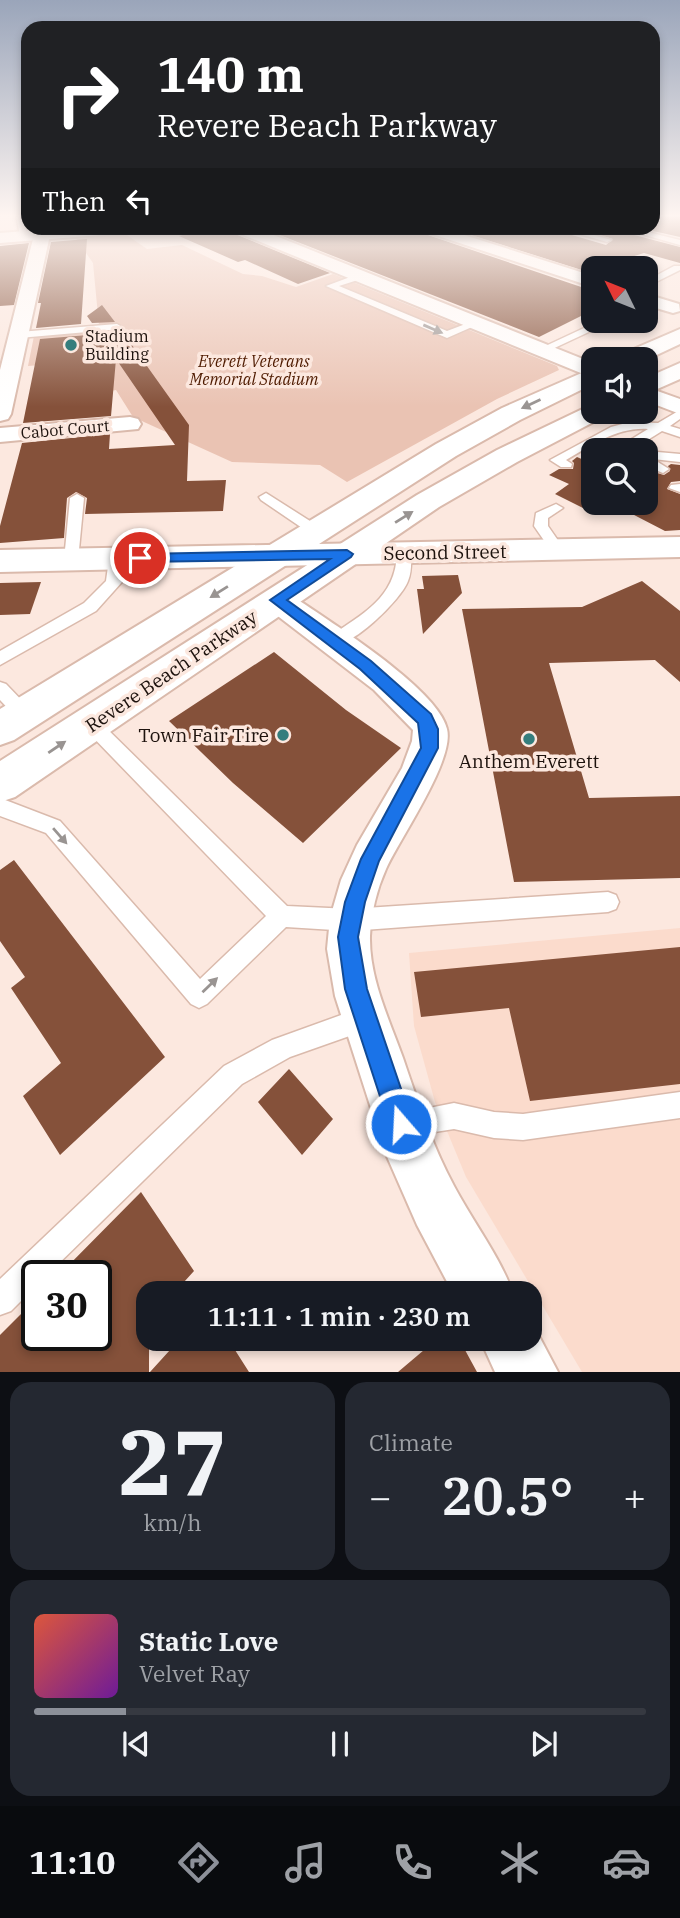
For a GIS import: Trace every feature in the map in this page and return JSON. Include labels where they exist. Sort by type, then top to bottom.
[{"type":"main road","points":[[368,279],[581,368]]},
{"type":"main road","points":[[656,347],[680,336]]},
{"type":"main road","points":[[658,381],[680,370]]},
{"type":"main road","name":"Revere Beach Parkway","points":[[8,711],[277,555],[474,434],[581,379]]},
{"type":"main road","name":"Revere Beach Parkway","points":[[0,784],[347,554],[485,468],[581,419]]},
{"type":"main road","name":"Second Street","points":[[0,561],[680,547]]},
{"type":"street","points":[[0,414],[24,279]]},
{"type":"street","points":[[658,303],[673,308]]},
{"type":"street","points":[[658,398],[678,406]]},
{"type":"street","name":"Cabot Court","points":[[0,435],[130,424]]},
{"type":"street","points":[[278,600],[335,641],[419,711],[429,729],[431,738],[426,758],[370,859],[350,920],[348,937],[351,971],[401,1124],[440,1215],[477,1281]]},
{"type":"street","points":[[516,1351],[527,1372]]},
{"type":"lane","points":[[352,279],[331,286],[447,335],[476,323]]},
{"type":"lane","points":[[12,341],[117,327]]},
{"type":"lane","points":[[542,350],[581,333]]},
{"type":"lane","points":[[641,438],[661,424],[678,406]]},
{"type":"lane","points":[[566,464],[556,460],[619,428],[642,422],[661,424],[680,433]]},
{"type":"lane","points":[[658,456],[679,458]]},
{"type":"lane","points":[[658,467],[663,469]]},
{"type":"lane","points":[[266,497],[316,531]]},
{"type":"lane","points":[[71,560],[77,498]]},
{"type":"lane","points":[[556,508],[541,516],[541,526],[557,550]]},
{"type":"lane","points":[[335,641],[380,607],[397,589],[405,574],[404,553]]},
{"type":"lane","points":[[0,659],[90,607],[114,582],[117,559]]},
{"type":"lane","points":[[91,724],[282,916],[350,920],[608,902]]},
{"type":"lane","points":[[0,807],[35,817],[53,827],[198,996],[282,916]]},
{"type":"lane","points":[[0,1300],[233,1075],[283,1045],[366,1018]]},
{"type":"lane","points":[[401,1124],[454,1116],[494,1125],[523,1127],[680,1105]]},
{"type":"shaded area","points":[[680,928],[680,1372],[582,1372],[542,1305],[542,1281],[528,1281],[466,1177],[435,1102],[414,1026],[409,953]]},
{"type":"green space","name":"Everett Veterans Memorial Stadium","points":[[95,279],[271,279],[296,287],[319,279],[345,279],[557,366],[559,370],[497,399],[347,482],[320,465],[232,462],[133,417],[116,390],[111,391],[88,361],[28,366],[35,331],[99,326]]},
{"type":"building","points":[[0,279],[20,279],[14,305],[0,306]]},
{"type":"building","points":[[43,279],[84,279],[81,324],[36,328],[41,303],[38,303]]},
{"type":"building","points":[[287,279],[312,279],[298,284]]},
{"type":"building","points":[[392,279],[558,279],[581,287],[581,316],[539,337]]},
{"type":"building","points":[[102,305],[115,322],[92,323],[87,316]]},
{"type":"building","points":[[122,331],[189,425],[187,481],[226,480],[223,511],[85,514],[87,498],[76,492],[67,498],[64,538],[0,543],[0,526],[22,443],[110,434],[109,449],[175,445],[116,359],[111,416],[23,423],[40,339],[88,335],[88,338]]},
{"type":"building","points":[[577,457],[581,459],[581,507],[555,494],[569,484],[549,475],[559,469],[573,469],[572,461]]},
{"type":"building","points":[[680,465],[680,481],[671,482],[667,489],[680,494],[680,530],[665,531],[634,515],[658,515],[658,473],[664,475],[670,471],[668,466]]},
{"type":"building","points":[[458,575],[462,593],[423,634],[417,589],[424,589],[422,576]]},
{"type":"building","name":"Anthem Everett","points":[[642,581],[680,611],[680,682],[655,660],[549,663],[589,798],[680,796],[680,878],[514,882],[462,609],[582,607]]},
{"type":"building","points":[[41,582],[30,614],[0,615],[0,583]]},
{"type":"building","name":"Town Fair Tire","points":[[274,652],[346,710],[401,748],[303,843],[233,783],[169,721]]},
{"type":"building","points":[[14,860],[165,1057],[60,1155],[23,1096],[61,1063],[11,988],[25,977],[0,941],[0,870]]},
{"type":"building","points":[[680,947],[680,1084],[530,1101],[509,1008],[421,1017],[414,972]]},
{"type":"building","points":[[289,1069],[333,1119],[302,1155],[258,1102]]},
{"type":"building","points":[[141,1192],[194,1271],[185,1281],[136,1281],[136,1351],[149,1351],[149,1372],[0,1372],[0,1335],[21,1314],[21,1351],[112,1351],[112,1260],[74,1260]]},
{"type":"building","points":[[169,1351],[236,1351],[249,1372],[150,1372]]},
{"type":"building","points":[[423,1351],[466,1351],[477,1372],[398,1372]]},
{"type":"place","name":"Stadium Building","points":[[71,345]]},
{"type":"place","name":"Town Fair Tire","points":[[283,735]]},
{"type":"place","name":"Anthem Everett","points":[[529,739]]},
{"type":"route","points":[[140,558],[347,554],[278,600],[366,665],[425,719],[431,738],[426,758],[370,859],[355,902],[348,937],[351,971],[356,989],[401,1124]]}]
